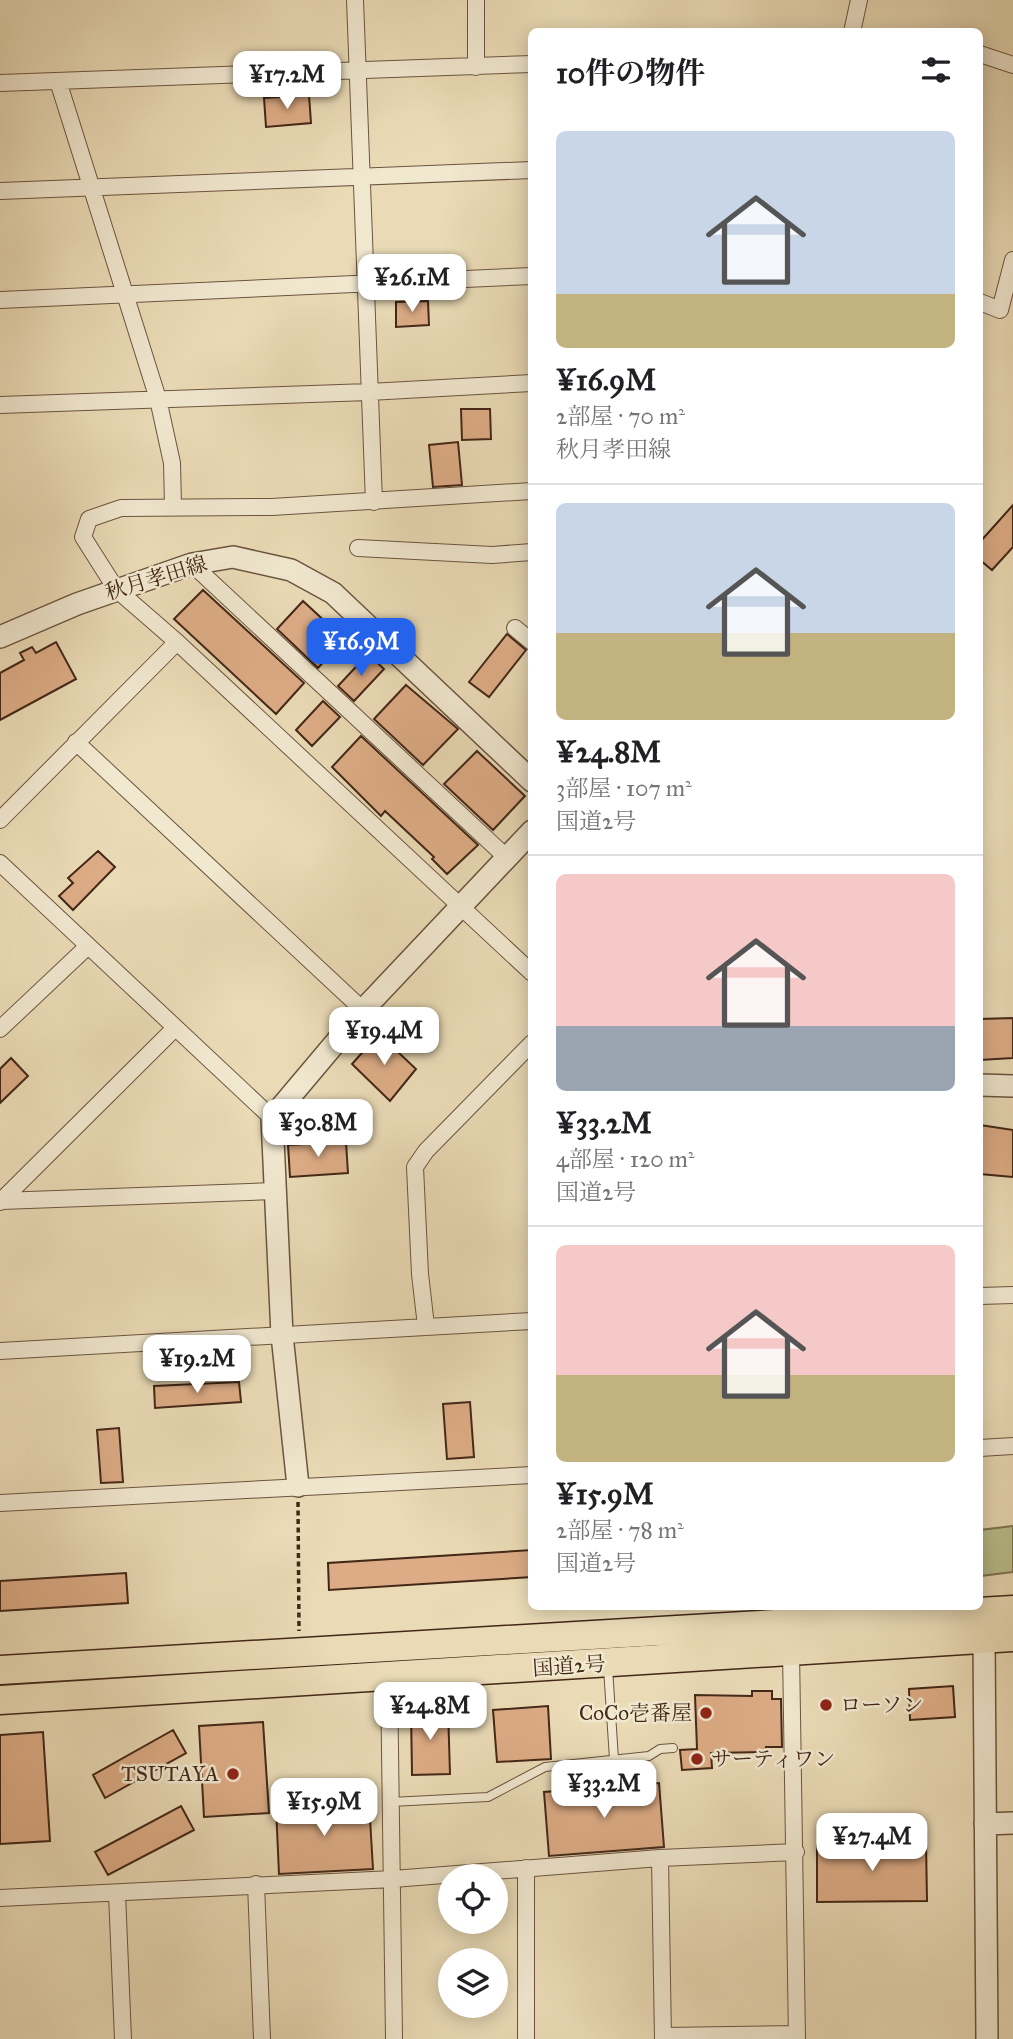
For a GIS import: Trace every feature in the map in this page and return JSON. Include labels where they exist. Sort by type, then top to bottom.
[{"type":"highway","name":"国道2号","points":[[0,1670],[300,1655],[1013,1610]]},
{"type":"highway","name":"国道2号","points":[[0,1700],[389,1678],[1013,1637]]},
{"type":"street","points":[[355,0],[374,502]]},
{"type":"street","points":[[476,0],[476,67]]},
{"type":"street","points":[[853,28],[859,0]]},
{"type":"street","points":[[983,55],[1013,65]]},
{"type":"street","points":[[0,82],[528,64]]},
{"type":"street","points":[[58,81],[158,399],[173,463],[173,506]]},
{"type":"street","points":[[0,191],[528,170]]},
{"type":"street","points":[[983,303],[1000,310],[1013,260]]},
{"type":"street","points":[[0,300],[528,276]]},
{"type":"street","points":[[0,405],[369,392],[528,383]]},
{"type":"street","points":[[528,491],[272,507],[121,508],[89,519],[83,537],[117,589],[528,969]]},
{"type":"street","points":[[358,548],[492,555],[528,552]]},
{"type":"street","name":"秋月孝田線","points":[[0,637],[117,589],[192,564],[233,557],[291,570],[333,593],[528,777]]},
{"type":"street","points":[[192,564],[506,857]]},
{"type":"street","points":[[515,628],[528,639]]},
{"type":"street","points":[[0,820],[177,642]]},
{"type":"street","points":[[76,742],[363,1010]]},
{"type":"street","points":[[298,1486],[282,1335],[272,1118],[363,1010],[528,835]]},
{"type":"street","points":[[0,863],[272,1118]]},
{"type":"street","points":[[0,1028],[87,947]]},
{"type":"street","points":[[1,1201],[175,1028]]},
{"type":"street","points":[[426,1326],[415,1167],[426,1151],[528,1047]]},
{"type":"street","points":[[983,1085],[1013,1086]]},
{"type":"street","points":[[1,1201],[274,1191]]},
{"type":"street","points":[[983,1296],[1013,1295]]},
{"type":"street","points":[[0,1351],[528,1321]]},
{"type":"street","points":[[983,1448],[1013,1446]]},
{"type":"street","points":[[0,1503],[528,1475]]},
{"type":"street","points":[[984,1638],[987,2039]]},
{"type":"street","points":[[660,1858],[663,2037],[797,2037],[791,1651]]},
{"type":"street","points":[[389,1678],[394,2039]]},
{"type":"street","points":[[985,1824],[1013,1823]]},
{"type":"street","points":[[0,1898],[393,1879],[660,1858],[796,1852]]},
{"type":"street","points":[[526,1868],[526,2039]]},
{"type":"street","points":[[256,1884],[262,2039]]},
{"type":"street","points":[[117,1893],[123,2039]]},
{"type":"lane","points":[[607,1663],[614,1759]]},
{"type":"lane","points":[[391,1802],[488,1797],[545,1768],[649,1756],[660,1749],[673,1748]]},
{"type":"path","points":[[298,1486],[300,1655]]},
{"type":"green space","points":[[1013,1526],[1013,1572],[983,1576],[983,1530]]},
{"type":"building","points":[[309,95],[311,123],[266,127],[264,98]]},
{"type":"building","points":[[428,301],[429,325],[396,327],[396,302]]},
{"type":"building","points":[[461,409],[490,409],[491,439],[462,440]]},
{"type":"building","points":[[458,442],[462,485],[433,487],[429,445]]},
{"type":"building","points":[[1013,505],[1013,547],[992,570],[983,562],[983,539]]},
{"type":"building","points":[[203,590],[304,683],[276,714],[174,619]]},
{"type":"building","points":[[303,601],[330,626],[333,623],[347,636],[318,668],[277,629]]},
{"type":"building","points":[[507,634],[526,650],[489,697],[469,682]]},
{"type":"building","points":[[56,642],[76,679],[0,720],[0,673],[24,660],[20,653],[32,647],[36,653]]},
{"type":"building","points":[[368,654],[384,669],[354,701],[338,686]]},
{"type":"building","points":[[406,685],[458,729],[423,765],[374,719]]},
{"type":"building","points":[[323,701],[340,717],[312,746],[296,730]]},
{"type":"building","points":[[361,736],[478,845],[447,874],[432,859],[434,857],[385,811],[381,816],[332,767]]},
{"type":"building","points":[[477,751],[525,796],[493,830],[444,784]]},
{"type":"building","points":[[98,851],[115,867],[73,910],[59,896],[73,883],[68,878]]},
{"type":"building","points":[[1013,1018],[1013,1058],[983,1060],[983,1019]]},
{"type":"building","points":[[379,1034],[416,1069],[390,1101],[352,1064]]},
{"type":"building","points":[[11,1058],[28,1076],[0,1103],[0,1069]]},
{"type":"building","points":[[983,1125],[1013,1130],[1013,1177],[983,1174]]},
{"type":"building","points":[[346,1142],[348,1173],[290,1177],[288,1145]]},
{"type":"building","points":[[239,1382],[241,1402],[155,1408],[154,1386]]},
{"type":"building","points":[[470,1402],[474,1457],[447,1459],[443,1404]]},
{"type":"building","points":[[119,1428],[123,1482],[101,1483],[97,1430]]},
{"type":"building","points":[[528,1550],[528,1577],[329,1590],[328,1563]]},
{"type":"building","points":[[126,1573],[128,1603],[0,1611],[0,1581]]},
{"type":"building","points":[[953,1686],[955,1717],[910,1720],[909,1689]]},
{"type":"building","points":[[752,1691],[772,1691],[772,1699],[781,1699],[782,1747],[766,1747],[766,1752],[711,1753],[712,1768],[682,1770],[680,1750],[697,1749],[695,1695],[752,1696]]},
{"type":"building","points":[[548,1706],[551,1759],[497,1762],[493,1710]]},
{"type":"building","points":[[448,1709],[450,1774],[412,1775],[411,1711]]},
{"type":"building","points":[[263,1722],[269,1813],[204,1817],[199,1726]]},
{"type":"building","points":[[173,1730],[186,1753],[105,1798],[93,1775]]},
{"type":"building","points":[[43,1732],[50,1841],[0,1844],[0,1735]]},
{"type":"building","points":[[659,1783],[664,1847],[549,1856],[544,1792]]},
{"type":"building","points":[[369,1802],[373,1869],[279,1874],[276,1807]]},
{"type":"building","points":[[181,1806],[194,1830],[108,1875],[95,1852]]},
{"type":"building","points":[[926,1843],[927,1901],[817,1902],[817,1845]]},
{"type":"place","name":"ローソン","points":[[826,1705]]},
{"type":"place","name":"CoCo壱番屋","points":[[706,1713]]},
{"type":"place","name":"サーティワン","points":[[697,1759]]},
{"type":"place","name":"TSUTAYA","points":[[233,1774]]}]
